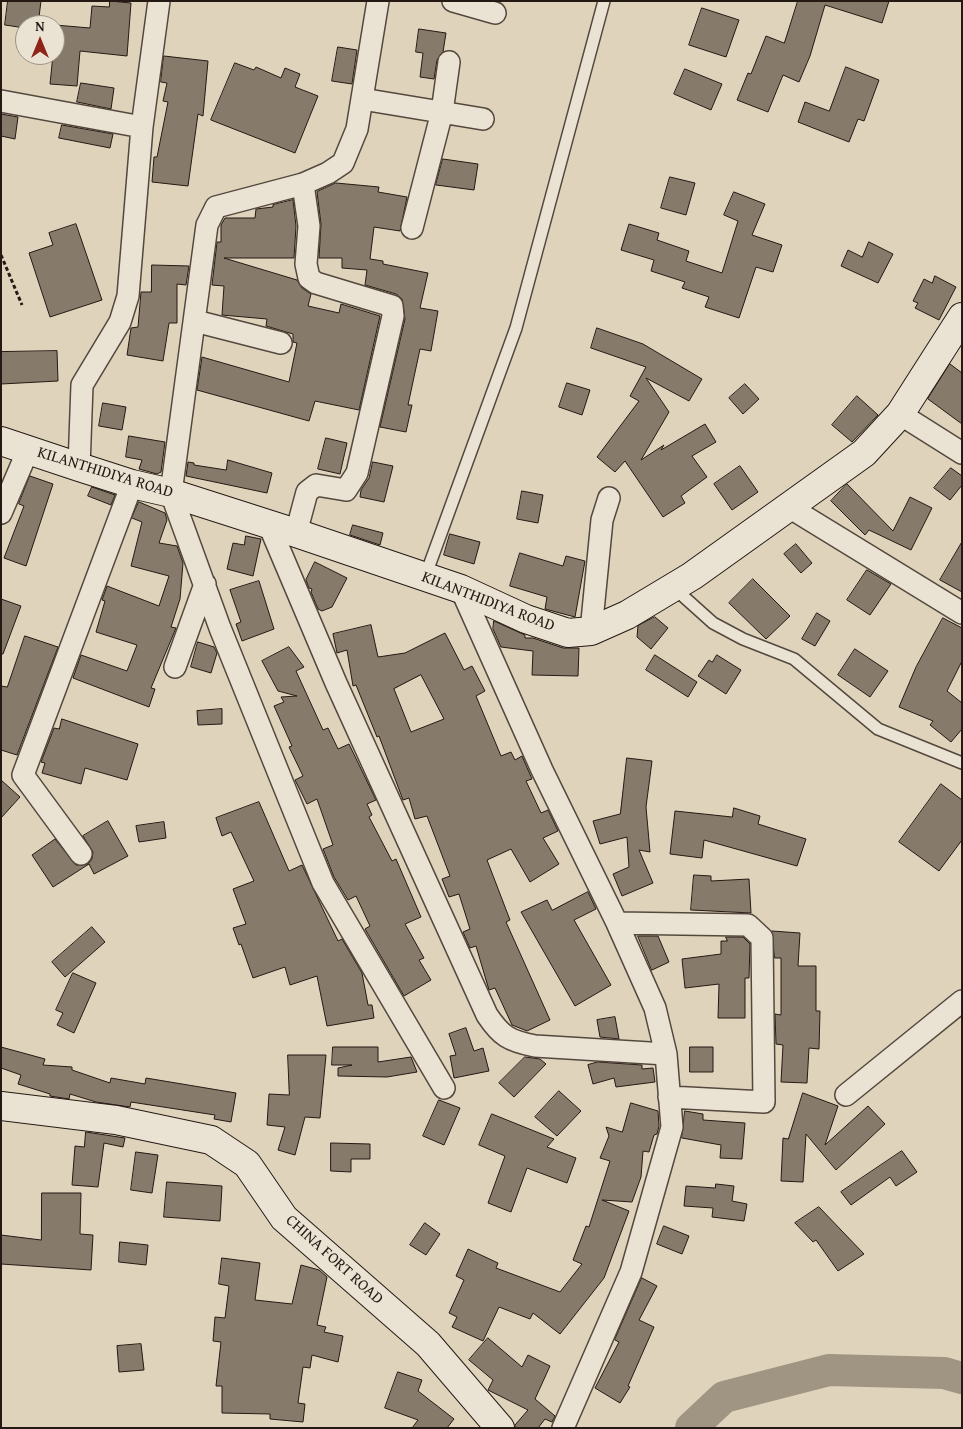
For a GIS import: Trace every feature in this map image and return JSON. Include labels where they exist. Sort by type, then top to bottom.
[{"type":"street","points":[[79,467],[82,385],[120,322],[128,296],[142,127],[158,1]]},
{"type":"street","points":[[378,1],[357,129],[343,162],[328,174],[303,184],[216,207],[207,224],[171,493],[204,584],[323,884],[444,1088]]},
{"type":"street","points":[[453,1],[496,13]]},
{"type":"street","points":[[412,228],[442,112],[449,62]]},
{"type":"street","points":[[362,99],[483,119]]},
{"type":"street","points":[[1,102],[142,127]]},
{"type":"street","points":[[296,533],[307,492],[316,485],[346,490],[357,473],[393,316],[392,306],[316,283],[309,278],[306,264],[308,226],[303,184]]},
{"type":"street","name":"KILANTHIDIYA ROAD","points":[[1,441],[132,484],[171,493],[296,533],[461,589],[526,619],[568,633],[591,631],[627,615],[674,588],[864,453],[900,414],[962,317]]},
{"type":"street","points":[[195,321],[282,343]]},
{"type":"street","points":[[900,414],[962,453]]},
{"type":"street","points":[[1,513],[28,450]]},
{"type":"street","points":[[81,854],[23,775],[132,484]]},
{"type":"street","points":[[591,631],[602,520],[609,498]]},
{"type":"street","points":[[789,507],[962,613]]},
{"type":"street","points":[[269,525],[336,683],[487,1015],[499,1033],[517,1043],[535,1046],[666,1054]]},
{"type":"street","points":[[175,667],[204,584]]},
{"type":"street","points":[[461,589],[542,770],[617,923],[655,1008],[666,1054],[672,1127],[631,1272],[563,1428]]},
{"type":"street","points":[[617,923],[748,925],[762,938],[764,1102],[669,1096]]},
{"type":"street","points":[[846,1095],[962,1001]]},
{"type":"street","name":"CHINA FORT ROAD","points":[[1,1106],[116,1120],[211,1140],[247,1164],[284,1218],[428,1344],[500,1428]]},
{"type":"lane","points":[[425,577],[516,328],[604,1]]},
{"type":"lane","points":[[674,588],[712,623],[743,639],[794,659],[878,729],[962,763]]},
{"type":"path","points":[[1,256],[22,305]]},
{"type":"building","points":[[8,1],[41,1],[39,15],[15,15],[15,26],[5,25]]},
{"type":"building","points":[[110,1],[131,3],[127,56],[80,51],[77,86],[50,84],[52,65],[65,65],[65,26],[90,28],[92,6],[109,7]]},
{"type":"building","points":[[798,1],[889,1],[882,23],[825,5],[810,56],[799,82],[783,75],[768,112],[737,100],[748,73],[751,74],[766,36],[784,43]]},
{"type":"building","points":[[702,8],[739,20],[726,57],[689,45]]},
{"type":"building","points":[[419,29],[446,33],[443,52],[437,60],[434,79],[420,77],[423,53],[416,52]]},
{"type":"building","points":[[338,47],[357,50],[352,84],[332,81]]},
{"type":"building","points":[[164,56],[208,61],[203,116],[198,114],[188,186],[152,182],[154,157],[157,157],[168,102],[163,101],[167,83],[161,82]]},
{"type":"building","points":[[235,63],[254,70],[256,67],[281,78],[285,68],[300,74],[295,87],[318,96],[295,153],[211,120]]},
{"type":"building","points":[[846,67],[879,80],[864,121],[858,119],[849,142],[798,122],[805,102],[829,111]]},
{"type":"building","points":[[685,69],[722,84],[711,110],[674,94]]},
{"type":"building","points":[[81,83],[114,88],[111,109],[77,102]]},
{"type":"building","points":[[1,114],[18,117],[15,139],[1,136]]},
{"type":"building","points":[[62,125],[113,134],[110,148],[59,138]]},
{"type":"building","points":[[443,159],[478,164],[474,190],[436,185]]},
{"type":"building","points":[[670,177],[695,183],[686,215],[661,208]]},
{"type":"building","points":[[336,183],[379,187],[378,192],[407,197],[400,231],[374,227],[370,259],[383,261],[383,264],[428,273],[420,308],[438,311],[431,351],[420,349],[408,405],[412,405],[406,432],[380,427],[405,319],[402,299],[396,294],[365,285],[367,270],[342,268],[342,258],[319,258],[321,224],[317,192]]},
{"type":"building","points":[[734,192],[765,204],[752,235],[782,245],[773,272],[756,267],[739,318],[705,307],[709,297],[682,288],[685,282],[651,271],[654,260],[621,250],[629,224],[659,233],[657,240],[689,251],[686,261],[722,273],[738,221],[724,215]]},
{"type":"building","points":[[293,200],[296,226],[294,258],[224,258],[297,280],[302,288],[311,294],[308,306],[339,313],[341,304],[380,316],[359,410],[315,401],[309,421],[197,390],[202,357],[289,382],[297,343],[293,342],[293,334],[266,326],[267,319],[222,315],[224,286],[212,285],[217,242],[221,242],[221,225],[225,218],[255,218],[256,209],[273,207],[273,205]]},
{"type":"building","points":[[76,224],[102,300],[50,317],[29,253],[53,245],[49,233]]},
{"type":"building","points":[[869,242],[893,254],[878,283],[841,266],[848,250],[862,257]]},
{"type":"building","points":[[152,265],[189,266],[186,285],[177,284],[177,323],[169,323],[163,361],[127,355],[131,328],[138,327],[141,292],[151,292]]},
{"type":"building","points":[[935,276],[956,287],[939,320],[915,308],[918,303],[913,301],[924,279],[932,283]]},
{"type":"building","points":[[597,328],[643,344],[702,379],[689,401],[646,378],[669,412],[641,460],[664,445],[661,450],[705,424],[716,442],[692,456],[707,477],[681,496],[685,503],[663,517],[625,461],[615,472],[597,457],[639,401],[630,396],[646,367],[591,348]]},
{"type":"building","points":[[57,351],[58,381],[1,384],[1,352]]},
{"type":"building","points":[[950,364],[962,373],[962,424],[928,399]]},
{"type":"building","points":[[567,383],[590,390],[582,415],[559,407]]},
{"type":"building","points":[[745,384],[759,399],[743,414],[729,398]]},
{"type":"building","points":[[857,396],[878,415],[852,442],[832,425]]},
{"type":"building","points":[[103,403],[126,407],[122,430],[99,426]]},
{"type":"building","points":[[129,436],[165,442],[161,472],[157,474],[139,469],[142,460],[126,457]]},
{"type":"building","points":[[326,438],[347,443],[340,474],[318,469]]},
{"type":"building","points":[[228,460],[272,473],[267,493],[186,476],[188,462],[194,463],[194,465],[226,470]]},
{"type":"building","points":[[373,462],[393,466],[384,502],[360,497],[361,490],[369,478]]},
{"type":"building","points":[[740,466],[758,492],[732,510],[714,484]]},
{"type":"building","points":[[951,468],[962,476],[962,485],[950,500],[934,488]]},
{"type":"building","points":[[30,476],[53,484],[26,566],[4,558],[24,506],[19,504]]},
{"type":"building","points":[[847,484],[893,531],[910,497],[932,508],[911,550],[869,530],[865,535],[831,501]]},
{"type":"building","points":[[92,487],[115,495],[111,505],[88,496]]},
{"type":"building","points":[[522,491],[543,495],[538,523],[517,519]]},
{"type":"building","points":[[139,502],[165,513],[167,520],[159,543],[177,546],[183,563],[180,599],[171,627],[176,628],[151,688],[155,689],[149,707],[73,678],[81,655],[127,671],[137,645],[96,632],[105,601],[102,600],[107,586],[159,606],[169,576],[131,566],[142,522],[132,518]]},
{"type":"building","points":[[353,525],[383,533],[380,545],[350,535]]},
{"type":"building","points":[[450,534],[480,542],[474,564],[444,555]]},
{"type":"building","points":[[246,536],[261,539],[253,576],[227,569],[233,543],[244,545]]},
{"type":"building","points":[[962,542],[962,592],[940,580]]},
{"type":"building","points":[[796,544],[812,563],[801,573],[784,554]]},
{"type":"building","points":[[520,553],[563,566],[566,556],[585,561],[575,617],[545,609],[547,597],[510,586]]},
{"type":"building","points":[[315,562],[347,578],[332,607],[322,611],[318,609],[311,592],[312,589],[309,588],[306,580]]},
{"type":"building","points":[[867,570],[891,584],[870,615],[847,600]]},
{"type":"building","points":[[753,579],[790,616],[766,639],[729,603]]},
{"type":"building","points":[[259,581],[274,629],[242,641],[236,624],[241,622],[230,590]]},
{"type":"building","points":[[1,599],[21,606],[3,654],[1,654]]},
{"type":"building","points":[[817,613],[830,621],[815,646],[802,639]]},
{"type":"building","points":[[655,617],[668,628],[651,649],[637,637],[638,626]]},
{"type":"building","points":[[943,618],[962,628],[962,661],[947,691],[962,703],[962,729],[951,742],[930,725],[933,721],[899,707],[916,667]]},
{"type":"building","points":[[494,621],[525,635],[525,638],[533,638],[563,648],[579,648],[578,676],[532,675],[533,651],[501,647],[493,629]]},
{"type":"building","points":[[371,625],[378,657],[405,653],[445,633],[464,670],[472,666],[485,691],[476,696],[501,756],[511,752],[515,760],[522,756],[532,779],[526,781],[541,813],[548,810],[558,831],[543,838],[559,864],[530,882],[511,849],[487,860],[510,920],[506,922],[550,1020],[527,1031],[512,1025],[495,988],[489,990],[476,946],[470,948],[463,932],[470,929],[459,894],[449,897],[442,879],[450,876],[427,816],[415,819],[409,798],[403,800],[379,736],[377,737],[356,685],[353,686],[347,650],[337,653],[333,634]],"holes":[[[421,675],[444,719],[411,732],[394,689]]]},
{"type":"building","points":[[25,636],[58,647],[17,755],[1,750],[1,686],[7,687]]},
{"type":"building","points":[[198,642],[214,647],[217,653],[211,673],[191,667]]},
{"type":"building","points":[[289,647],[304,667],[296,671],[323,730],[328,728],[338,749],[349,744],[376,800],[367,804],[372,815],[369,817],[392,861],[396,859],[421,917],[405,924],[424,958],[419,960],[431,980],[404,996],[365,929],[370,926],[356,896],[348,900],[334,877],[323,849],[333,845],[317,799],[307,804],[295,780],[303,776],[289,747],[292,746],[274,706],[284,702],[281,697],[297,696],[278,691],[262,661]]},
{"type":"building","points":[[855,649],[888,671],[870,697],[838,675]]},
{"type":"building","points":[[655,655],[697,682],[688,697],[646,670]]},
{"type":"building","points":[[717,655],[741,670],[726,694],[698,676],[709,660],[712,662]]},
{"type":"building","points":[[222,709],[222,724],[198,725],[197,711]]},
{"type":"building","points":[[62,719],[138,744],[127,780],[85,768],[81,784],[42,773],[45,763],[41,762],[54,728],[59,729]]},
{"type":"building","points":[[627,758],[652,761],[646,807],[650,852],[639,850],[653,883],[622,896],[613,874],[629,867],[627,837],[600,844],[593,821],[620,814]]},
{"type":"building","points":[[1,780],[20,797],[1,818]]},
{"type":"building","points":[[941,784],[962,800],[962,840],[939,871],[899,842]]},
{"type":"building","points":[[259,802],[289,871],[302,865],[338,941],[342,939],[362,973],[368,1005],[372,1005],[374,1018],[327,1026],[317,976],[290,985],[285,967],[253,978],[233,928],[246,924],[233,889],[254,881],[231,832],[222,836],[216,818]]},
{"type":"building","points":[[734,808],[760,816],[758,824],[806,839],[797,866],[704,840],[702,858],[670,854],[675,811],[732,817]]},
{"type":"building","points":[[108,821],[128,856],[94,874],[89,864],[53,887],[32,855],[55,839],[76,865],[88,864],[92,859],[93,852],[83,836]]},
{"type":"building","points":[[164,822],[166,838],[139,842],[136,826]]},
{"type":"building","points":[[694,875],[711,876],[711,881],[749,879],[751,913],[691,910]]},
{"type":"building","points":[[588,892],[596,909],[574,920],[611,985],[575,1006],[521,912],[547,900],[552,910]]},
{"type":"building","points":[[92,927],[105,942],[65,977],[52,962]]},
{"type":"building","points":[[772,931],[800,933],[798,966],[816,966],[816,1011],[820,1011],[819,1049],[809,1048],[807,1083],[781,1082],[783,1045],[776,1044],[775,1014],[781,1015],[781,958],[775,958]]},
{"type":"building","points":[[638,936],[658,936],[669,962],[652,970]]},
{"type":"building","points":[[726,937],[743,937],[750,944],[749,978],[745,978],[745,1018],[718,1018],[719,984],[685,988],[682,959],[721,954],[721,941],[727,941]]},
{"type":"building","points":[[73,973],[96,983],[74,1033],[57,1025],[63,1013],[56,1010]]},
{"type":"building","points":[[615,1017],[619,1039],[600,1037],[597,1020]]},
{"type":"building","points":[[466,1028],[474,1051],[483,1048],[489,1071],[454,1078],[450,1056],[456,1055],[449,1034]]},
{"type":"building","points":[[1,1047],[45,1059],[43,1065],[72,1067],[72,1070],[110,1083],[111,1078],[145,1084],[146,1078],[236,1093],[231,1122],[214,1119],[215,1115],[131,1102],[130,1107],[96,1102],[70,1094],[69,1099],[50,1096],[50,1094],[18,1084],[21,1075],[1,1068]]},
{"type":"building","points":[[333,1047],[378,1047],[378,1062],[411,1057],[417,1072],[387,1077],[338,1076],[338,1068],[352,1065],[332,1065]]},
{"type":"building","points":[[690,1047],[713,1047],[713,1072],[690,1072]]},
{"type":"building","points":[[288,1055],[326,1055],[320,1118],[305,1117],[295,1155],[278,1150],[285,1127],[267,1125],[269,1094],[289,1095]]},
{"type":"building","points":[[525,1057],[540,1059],[546,1064],[514,1097],[499,1083]]},
{"type":"building","points":[[598,1062],[642,1065],[642,1069],[653,1068],[655,1082],[616,1087],[614,1078],[593,1084],[588,1065]]},
{"type":"building","points":[[559,1091],[581,1111],[557,1136],[535,1117]]},
{"type":"building","points":[[803,1093],[838,1106],[825,1145],[868,1106],[885,1124],[836,1170],[806,1134],[803,1182],[781,1181],[783,1138],[788,1139]]},
{"type":"building","points":[[439,1100],[460,1108],[444,1145],[423,1136]]},
{"type":"building","points":[[631,1103],[658,1111],[659,1126],[657,1134],[654,1135],[649,1152],[643,1151],[641,1177],[632,1202],[602,1200],[629,1211],[604,1278],[560,1334],[533,1313],[530,1319],[499,1307],[483,1341],[452,1327],[457,1317],[449,1313],[464,1280],[456,1276],[468,1249],[498,1263],[496,1268],[560,1292],[582,1264],[573,1260],[586,1226],[589,1227],[610,1161],[600,1158],[609,1136],[606,1127],[622,1132]]},
{"type":"building","points":[[685,1111],[703,1114],[703,1120],[745,1123],[742,1159],[720,1158],[721,1145],[682,1138]]},
{"type":"building","points":[[492,1114],[554,1139],[547,1147],[576,1158],[567,1183],[527,1168],[511,1212],[488,1203],[505,1156],[479,1145]]},
{"type":"building","points":[[86,1132],[125,1138],[123,1147],[104,1143],[98,1187],[72,1185],[75,1146],[84,1147]]},
{"type":"building","points":[[331,1143],[370,1144],[370,1159],[351,1159],[351,1172],[331,1171]]},
{"type":"building","points":[[902,1151],[917,1172],[896,1186],[890,1177],[851,1205],[841,1192]]},
{"type":"building","points":[[136,1152],[158,1155],[152,1193],[131,1190]]},
{"type":"building","points":[[167,1182],[222,1186],[220,1221],[164,1217]]},
{"type":"building","points":[[716,1184],[734,1186],[732,1201],[747,1204],[744,1221],[712,1217],[713,1208],[684,1206],[686,1186],[715,1188]]},
{"type":"building","points":[[42,1193],[81,1193],[80,1234],[93,1235],[91,1270],[1,1264],[1,1235],[41,1240]]},
{"type":"building","points":[[819,1207],[864,1254],[838,1271],[816,1240],[813,1242],[795,1223]]},
{"type":"building","points":[[425,1223],[440,1234],[426,1255],[410,1245]]},
{"type":"building","points":[[664,1226],[689,1236],[682,1254],[657,1244]]},
{"type":"building","points":[[120,1242],[148,1245],[146,1265],[119,1262]]},
{"type":"building","points":[[222,1258],[260,1263],[255,1300],[292,1304],[301,1265],[319,1270],[327,1277],[317,1325],[326,1327],[324,1332],[343,1336],[338,1362],[312,1355],[310,1368],[303,1367],[298,1403],[305,1404],[303,1422],[270,1419],[270,1414],[222,1413],[222,1386],[216,1386],[221,1342],[213,1341],[215,1317],[225,1318],[229,1286],[219,1284]]},
{"type":"building","points":[[642,1278],[657,1286],[639,1320],[654,1327],[628,1386],[630,1387],[620,1403],[595,1388],[619,1342],[615,1340]]},
{"type":"building","points":[[488,1338],[522,1367],[528,1355],[550,1366],[535,1399],[555,1416],[552,1422],[545,1419],[538,1428],[515,1428],[515,1425],[528,1410],[488,1390],[493,1380],[469,1360]]},
{"type":"building","points":[[141,1344],[144,1370],[119,1372],[117,1346]]},
{"type":"building","points":[[398,1372],[422,1380],[418,1391],[454,1419],[447,1428],[412,1428],[418,1420],[385,1408]]},
{"type":"waterway","points":[[691,1428],[724,1397],[829,1370],[944,1373],[962,1378]]}]
